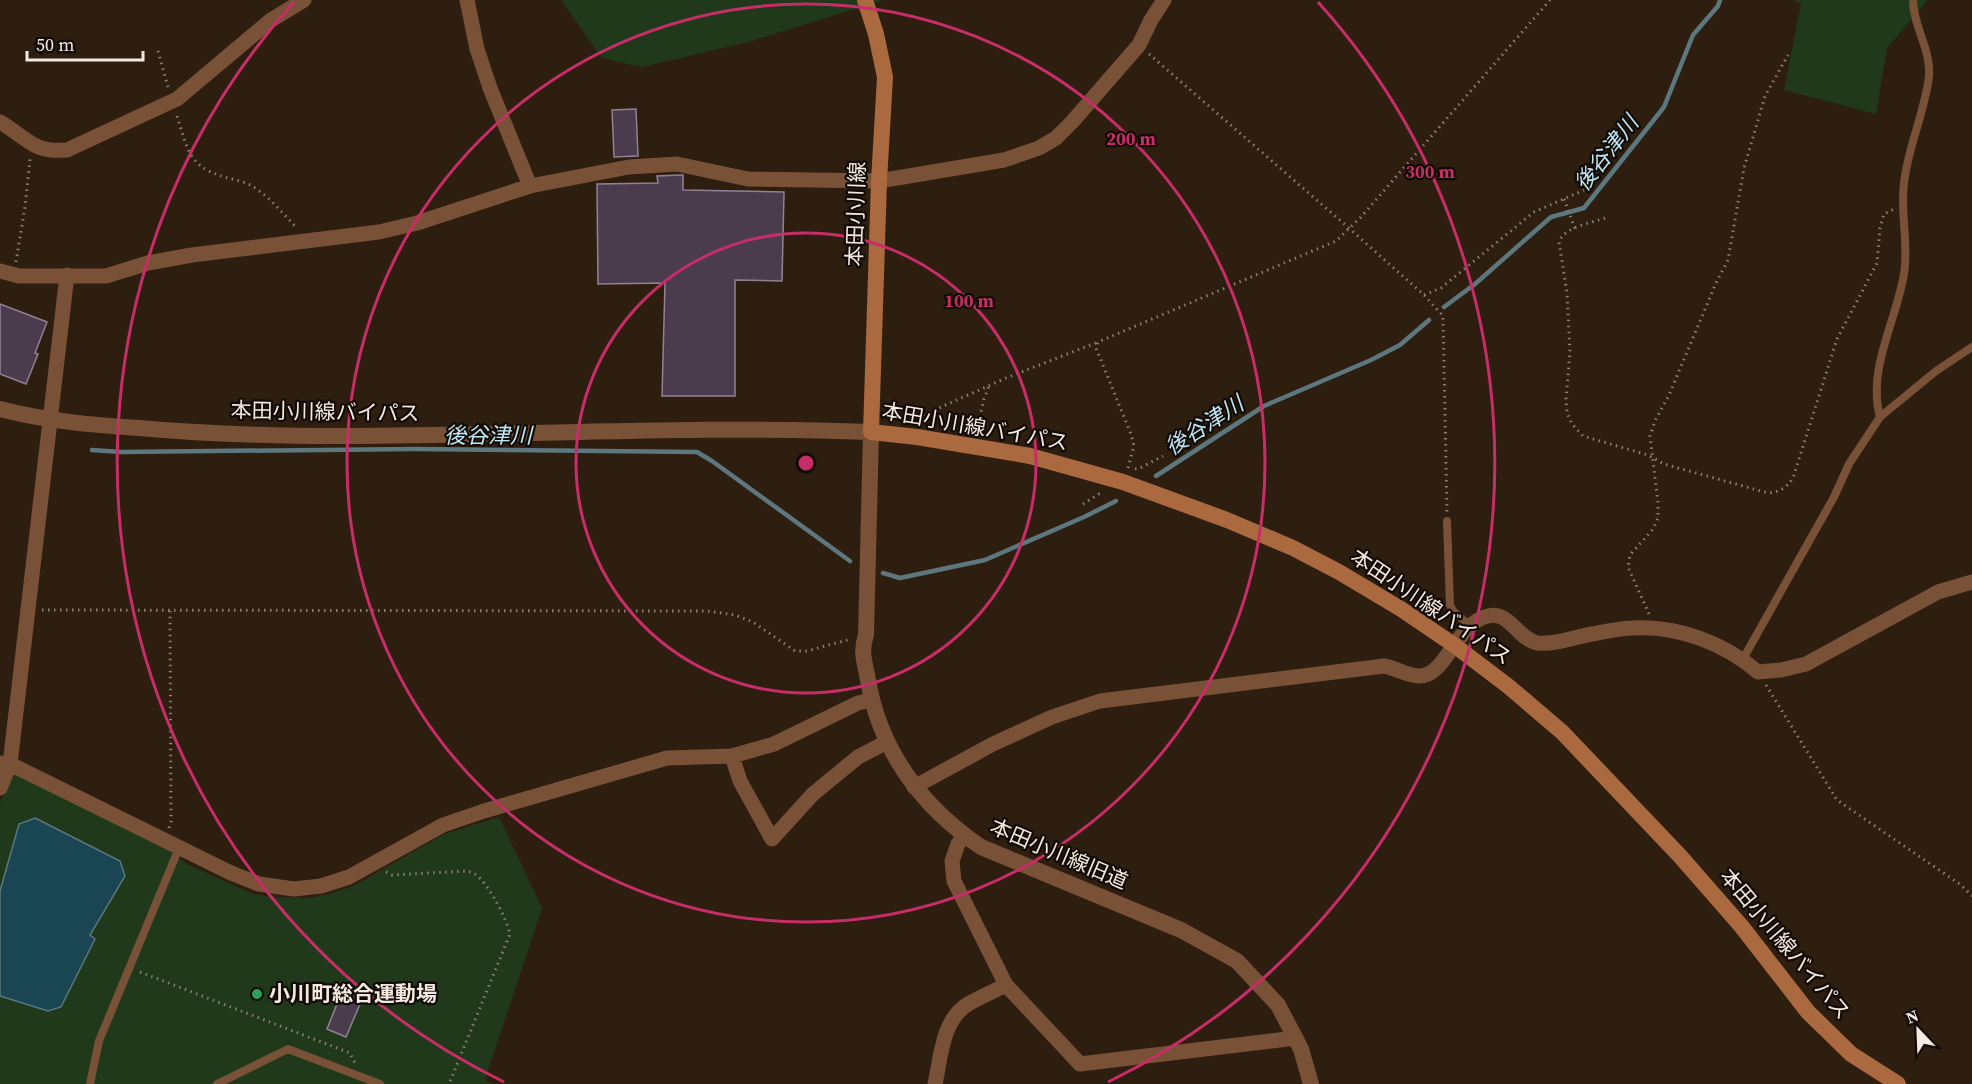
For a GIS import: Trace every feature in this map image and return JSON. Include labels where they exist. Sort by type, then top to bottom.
[{"type":"main road","name":"本田小川線","points":[[865,0],[876,34],[885,77],[879,181],[871,432]]},
{"type":"main road","name":"本田小川線バイパス","points":[[871,432],[1030,456],[1125,476],[1293,548],[1401,609],[1508,686],[1562,732],[1680,856],[1742,927],[1808,1012],[1851,1054],[1898,1084]]},
{"type":"street","points":[[0,122],[32,145],[50,152],[68,150],[177,99],[271,20],[304,0]]},
{"type":"street","points":[[467,0],[477,49],[490,88],[530,186]]},
{"type":"street","points":[[7,272],[19,276],[106,276],[181,256],[379,232],[417,223],[530,186],[605,171],[676,164],[748,178],[879,181],[1004,160],[1039,148],[1056,138],[1072,122],[1139,45],[1164,0]]},
{"type":"street","points":[[0,788],[28,610],[67,275]]},
{"type":"street","name":"本田小川線バイパス","points":[[0,409],[51,420],[180,432],[296,436],[412,436],[650,430],[871,432]]},
{"type":"street","name":"本田小川線旧道","points":[[871,432],[866,635],[862,648],[871,700],[896,761],[914,787],[964,836],[981,847],[1181,930],[1237,962],[1278,1005],[1301,1049],[1311,1084]]},
{"type":"street","points":[[914,787],[993,744],[1052,717],[1100,701],[1384,666],[1421,676],[1429,675],[1469,625],[1487,616],[1495,615],[1505,618],[1528,639],[1537,643],[1632,628],[1674,631],[1711,643],[1743,659],[1758,672],[1781,670],[1806,664],[1938,592],[1972,582]]},
{"type":"street","points":[[5,764],[231,873],[259,884],[294,889],[321,886],[349,877],[443,825],[484,811],[667,758],[732,756],[774,744],[858,703],[871,700]]},
{"type":"street","points":[[732,756],[740,781],[772,840],[813,794],[858,757],[887,741]]},
{"type":"street","points":[[964,836],[958,844],[952,861],[954,881],[1006,985],[1080,1064],[1296,1038]]},
{"type":"street","points":[[935,1084],[946,1031],[955,1016],[966,1005],[1006,985]]},
{"type":"lane","points":[[1880,417],[1877,404],[1877,375],[1898,304],[1904,273],[1906,247],[1902,207],[1908,153],[1928,79],[1929,64],[1915,16],[1913,0]]},
{"type":"lane","points":[[1743,659],[1834,497],[1849,464],[1880,417],[1936,370],[1972,347]]},
{"type":"lane","points":[[1447,521],[1450,605],[1453,611],[1469,625]]},
{"type":"lane","points":[[90,1084],[99,1041],[179,848]]},
{"type":"lane","points":[[217,1084],[288,1049],[380,1084]]},
{"type":"path","points":[[912,420],[1336,241],[1350,229],[1550,0]]},
{"type":"path","points":[[1139,45],[1350,229],[1424,295],[1443,316],[1447,521]]},
{"type":"path","points":[[158,51],[172,102],[190,154],[196,164],[207,171],[249,184],[262,192],[309,240]]},
{"type":"path","points":[[1656,629],[1628,567],[1630,555],[1653,528],[1658,518],[1650,436],[1654,421],[1669,394],[1728,260],[1744,168],[1760,112],[1765,96],[1788,55]]},
{"type":"path","points":[[7,272],[25,207],[32,145]]},
{"type":"path","points":[[1424,295],[1441,288],[1534,212],[1552,202],[1584,190]]},
{"type":"path","points":[[1564,199],[1575,229]]},
{"type":"path","points":[[1605,219],[1566,232],[1559,242],[1567,293],[1570,352],[1566,399],[1567,413],[1572,424],[1583,436],[1648,455],[1664,464],[1775,493],[1785,488],[1793,478],[1837,339],[1877,263],[1880,228],[1884,214],[1902,207]]},
{"type":"path","points":[[1098,342],[1095,348],[1134,446],[1125,476]]},
{"type":"path","points":[[977,429],[989,386]]},
{"type":"path","points":[[1125,476],[1163,456]]},
{"type":"path","points":[[28,610],[707,611],[735,615],[753,622],[795,651],[807,651],[866,635]]},
{"type":"path","points":[[164,841],[171,822],[170,611]]},
{"type":"path","points":[[1758,672],[1837,800],[1961,885],[1972,896]]},
{"type":"path","points":[[378,869],[392,874],[474,873],[508,924],[510,934],[449,1084]]},
{"type":"path","points":[[138,971],[350,1053],[355,1064],[352,1072]]},
{"type":"green space","points":[[561,0],[883,0],[748,42],[642,67],[602,58]]},
{"type":"green space","points":[[1794,0],[1928,0],[1887,48],[1876,114],[1784,90],[1801,4]]},
{"type":"green space","name":"小川町総合運動場","points":[[15,774],[162,845],[189,865],[253,894],[272,897],[309,898],[355,885],[444,834],[499,817],[542,908],[485,1080],[493,1084],[0,1084],[0,802]]},
{"type":"water","points":[[35,818],[120,861],[125,876],[90,935],[95,939],[61,1007],[48,1011],[0,996],[0,891],[19,824]]},
{"type":"building","points":[[636,109],[638,156],[614,157],[612,110]]},
{"type":"building","points":[[683,175],[683,190],[784,192],[782,281],[735,280],[735,396],[662,396],[665,283],[598,284],[597,184],[658,183],[657,176]]},
{"type":"building","points":[[0,304],[47,322],[26,384],[0,374]]},
{"type":"building","points":[[343,989],[363,997],[346,1037],[327,1029]]},
{"type":"waterway","name":"後谷津川","points":[[1444,307],[1475,284],[1551,217],[1584,208],[1664,107],[1693,35],[1718,6],[1720,0]]},
{"type":"waterway","name":"後谷津川","points":[[1156,476],[1264,406],[1371,360],[1400,345],[1429,320]]},
{"type":"waterway","name":"後谷津川","points":[[92,450],[121,452],[414,449],[697,452],[850,561]]},
{"type":"waterway","name":"後谷津川","points":[[883,573],[900,578],[985,560],[1116,501]]},
{"type":"place","name":"小川町総合運動場","points":[[257,994]]}]
